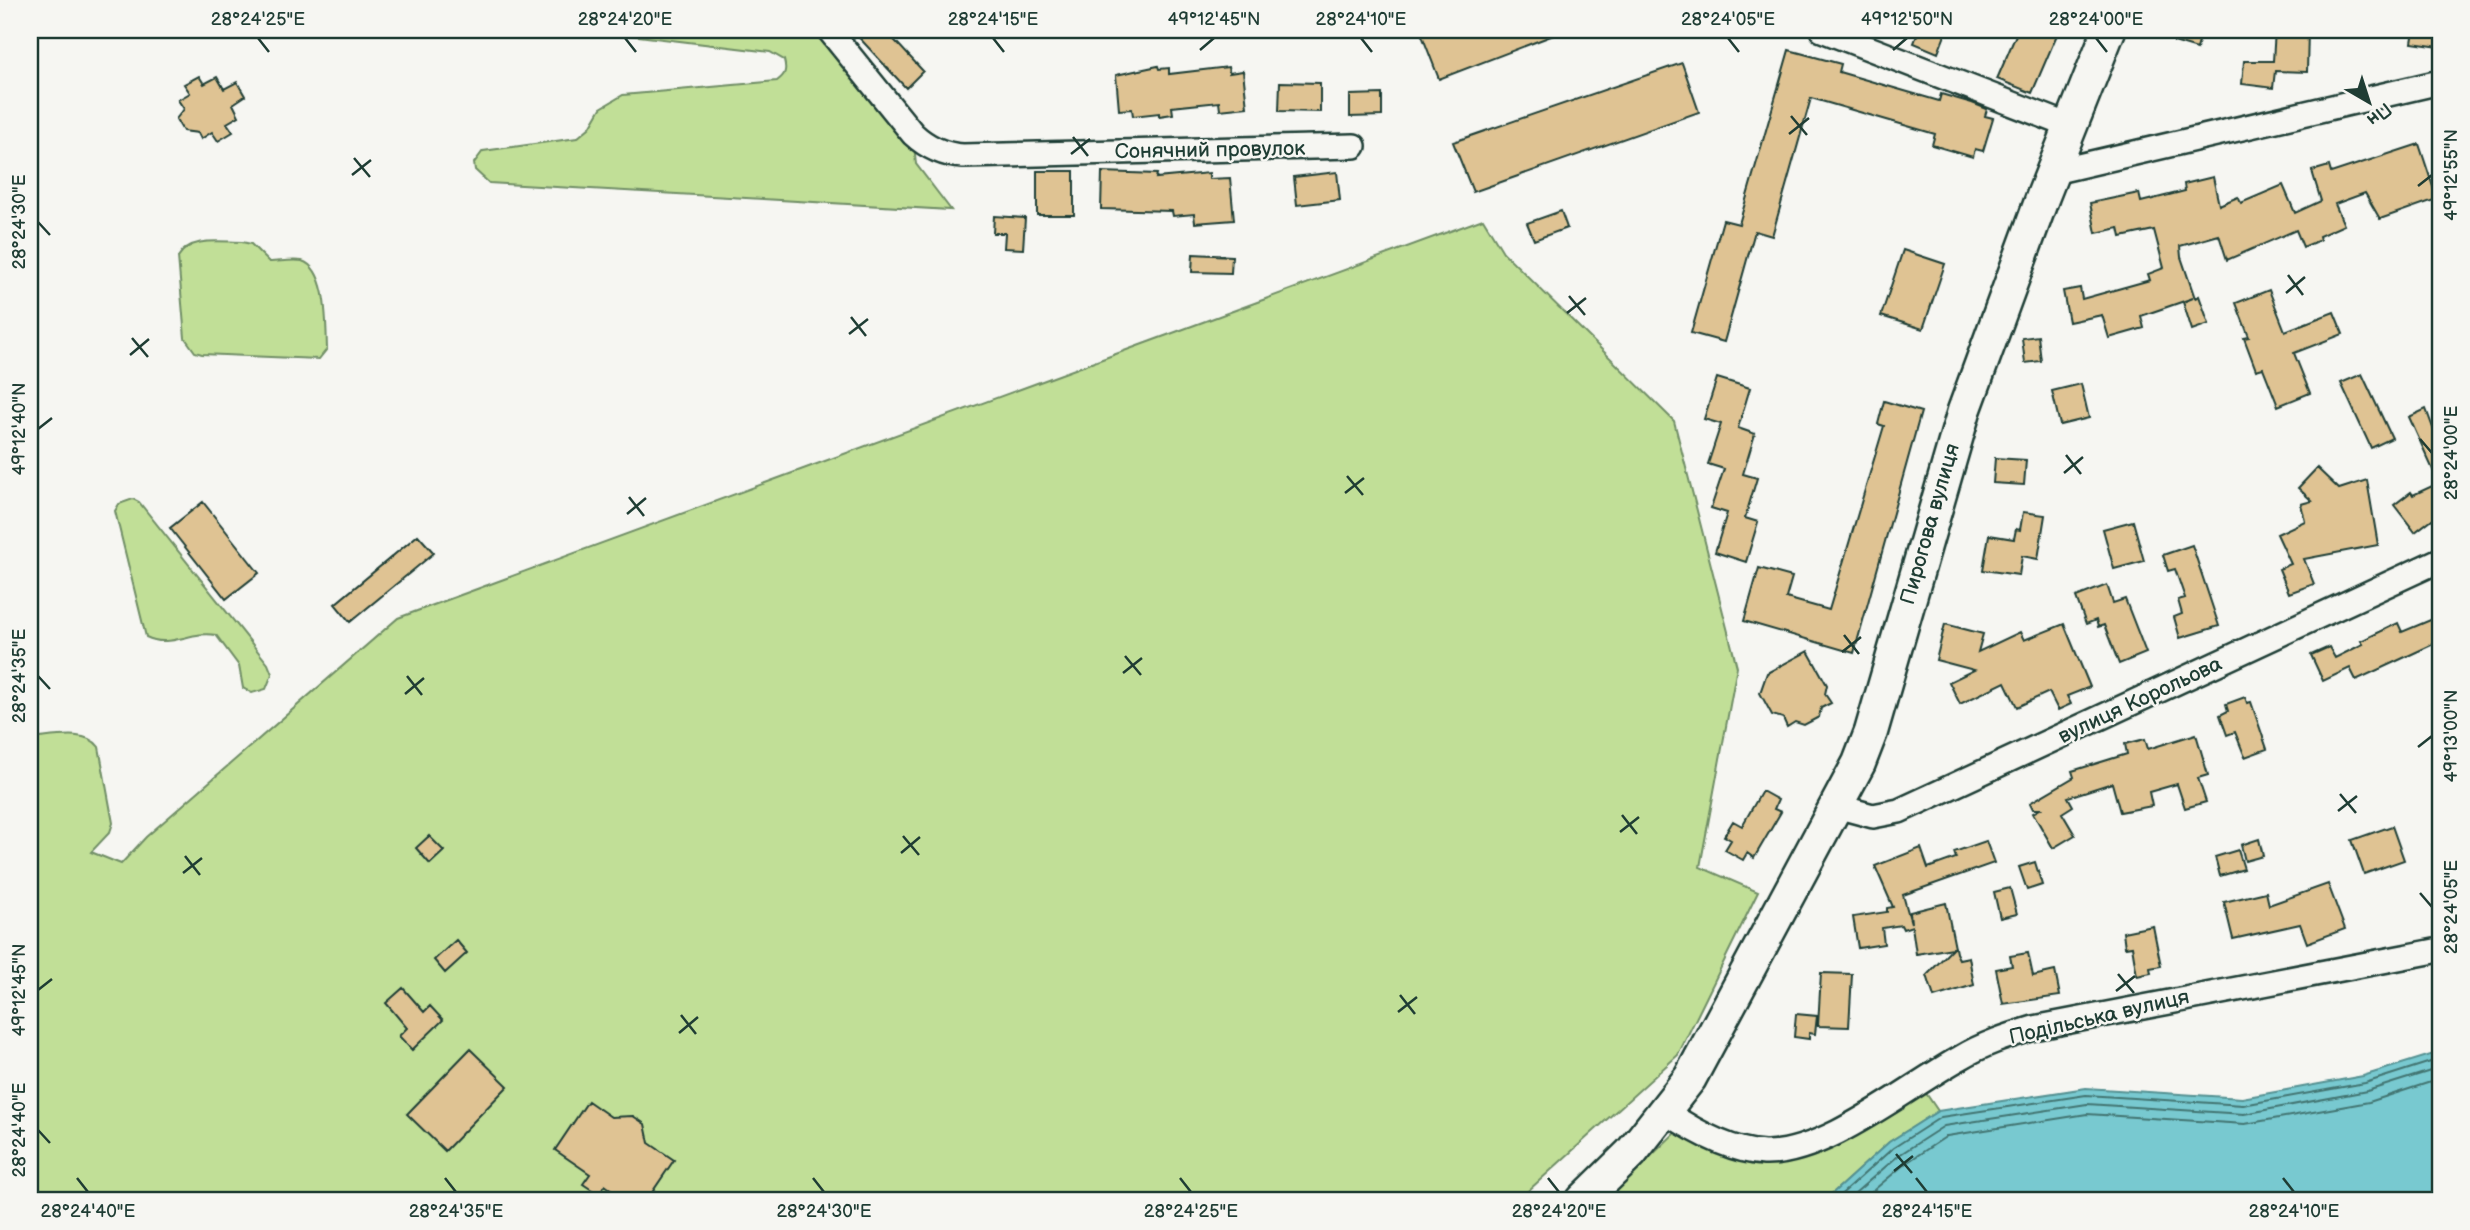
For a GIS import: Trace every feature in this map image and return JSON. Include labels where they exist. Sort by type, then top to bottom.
[{"type":"street","name":"Сонячний провулок","points":[[829,30],[913,134],[929,147],[953,155],[1354,146]]},
{"type":"street","points":[[1822,30],[2070,127]]},
{"type":"street","name":"Пирогова вулиця","points":[[1583,1200],[1613,1172],[1666,1112],[1710,1044],[1836,806],[1871,732],[1957,432],[2070,127],[2109,30]]},
{"type":"street","points":[[2053,172],[2440,82]]},
{"type":"street","name":"вулиця Корольова","points":[[1836,806],[1873,816],[1899,811],[2440,560]]},
{"type":"street","name":"Подільська вулиця","points":[[1666,1112],[1724,1143],[1762,1153],[1782,1152],[1858,1120],[1976,1049],[2034,1027],[2236,987],[2324,975],[2440,950]]},
{"type":"green space","points":[[615,30],[829,30],[913,134],[916,164],[951,210],[489,183],[475,170],[474,163],[483,151],[577,138],[590,127],[601,108],[623,95],[777,81],[785,72],[784,60],[770,52],[622,34]]},
{"type":"green space","points":[[1483,219],[1503,252],[1674,421],[1737,667],[1700,867],[1758,892],[1678,1055],[1518,1200],[30,1200],[30,739],[77,736],[93,741],[99,747],[113,823],[110,832],[91,852],[121,864],[146,837],[398,618]]},
{"type":"green space","points":[[198,243],[251,244],[269,262],[302,261],[317,275],[326,313],[327,349],[319,359],[202,354],[195,352],[185,338],[178,257],[183,250]]},
{"type":"green space","points":[[133,499],[139,502],[268,664],[272,674],[266,689],[252,693],[243,688],[239,666],[216,635],[164,641],[146,637],[115,511],[119,504]]},
{"type":"green space","points":[[1919,1083],[1938,1111],[1889,1142],[1825,1200],[1606,1200],[1684,1124],[1782,1152]]},
{"type":"water","points":[[2440,1052],[2440,1200],[1825,1200],[1889,1142],[1938,1111],[2086,1088],[2242,1098],[2363,1076]]},
{"type":"building","points":[[852,30],[885,30],[923,71],[906,88]]},
{"type":"building","points":[[1420,30],[1563,30],[1564,31],[1439,79]]},
{"type":"building","points":[[1919,30],[1947,30],[1938,53],[1914,43]]},
{"type":"building","points":[[2018,30],[2059,30],[2032,93],[1997,79]]},
{"type":"building","points":[[2177,30],[2202,30],[2197,49],[2174,42]]},
{"type":"building","points":[[2275,30],[2308,30],[2307,72],[2275,71],[2273,88],[2242,84],[2244,61],[2273,61]]},
{"type":"building","points":[[2414,30],[2440,30],[2440,47],[2412,43]]},
{"type":"building","points":[[1789,50],[1841,64],[1839,72],[1939,101],[1941,94],[1987,109],[1985,116],[1993,118],[1983,151],[1975,149],[1973,157],[1932,145],[1935,134],[1811,98],[1772,236],[1755,231],[1724,342],[1691,333],[1723,220],[1739,224]]},
{"type":"building","points":[[1682,63],[1699,112],[1473,192],[1453,142]]},
{"type":"building","points":[[1158,66],[1159,69],[1169,68],[1169,74],[1228,67],[1229,73],[1243,71],[1247,107],[1220,110],[1219,102],[1172,107],[1173,114],[1159,116],[1159,113],[1133,116],[1132,109],[1119,110],[1116,75]]},
{"type":"building","points":[[199,76],[204,84],[217,77],[224,89],[237,82],[245,96],[233,104],[239,116],[227,123],[233,132],[218,141],[212,132],[201,139],[198,133],[183,131],[176,119],[184,109],[178,100],[190,93],[184,84]]},
{"type":"building","points":[[1280,82],[1320,83],[1320,112],[1279,111]]},
{"type":"building","points":[[1382,94],[1382,116],[1350,117],[1350,95]]},
{"type":"building","points":[[2419,144],[2437,199],[2380,219],[2365,193],[2335,204],[2344,225],[2319,236],[2320,240],[2303,247],[2296,230],[2227,260],[2219,235],[2180,246],[2195,298],[2199,296],[2209,324],[2192,330],[2183,302],[2193,298],[2141,316],[2144,328],[2109,338],[2102,315],[2069,322],[2063,291],[2080,288],[2082,299],[2150,280],[2148,274],[2164,268],[2154,230],[2121,237],[2119,228],[2096,233],[2090,203],[2139,193],[2141,202],[2185,191],[2184,184],[2213,177],[2219,205],[2238,197],[2241,203],[2283,185],[2295,213],[2321,201],[2312,171],[2329,166],[2331,173]]},
{"type":"building","points":[[1037,171],[1074,171],[1074,215],[1037,215]]},
{"type":"building","points":[[1102,172],[1157,174],[1156,178],[1209,173],[1209,179],[1230,178],[1234,220],[1195,223],[1194,214],[1173,216],[1172,211],[1101,209]]},
{"type":"building","points":[[1337,172],[1340,200],[1297,205],[1294,177]]},
{"type":"building","points":[[1561,211],[1567,228],[1534,240],[1527,223]]},
{"type":"building","points":[[994,216],[1025,218],[1023,249],[1004,248],[1005,233],[993,233]]},
{"type":"building","points":[[1903,250],[1945,264],[1923,329],[1881,316]]},
{"type":"building","points":[[1193,254],[1232,256],[1231,273],[1192,272]]},
{"type":"building","points":[[2269,290],[2285,331],[2334,312],[2343,334],[2294,353],[2310,393],[2278,406],[2263,368],[2256,370],[2244,338],[2249,337],[2236,303]]},
{"type":"building","points":[[2038,336],[2041,361],[2025,363],[2022,338]]},
{"type":"building","points":[[2362,374],[2392,438],[2371,448],[2341,383]]},
{"type":"building","points":[[1717,378],[1750,388],[1738,428],[1755,434],[1743,474],[1757,478],[1745,518],[1758,522],[1746,562],[1715,552],[1727,513],[1711,508],[1724,469],[1708,464],[1721,424],[1704,419]]},
{"type":"building","points":[[2081,384],[2089,418],[2060,425],[2052,391]]},
{"type":"building","points":[[1884,401],[1921,412],[1854,653],[1744,621],[1759,568],[1792,577],[1786,598],[1829,610],[1884,426],[1878,424]]},
{"type":"building","points":[[2426,409],[2440,447],[2440,513],[2415,532],[2394,505],[2411,492],[2413,495],[2439,483],[2409,417]]},
{"type":"building","points":[[1995,458],[2026,460],[2024,485],[1993,483]]},
{"type":"building","points":[[2317,468],[2339,489],[2367,480],[2378,545],[2304,559],[2314,584],[2289,593],[2279,569],[2291,564],[2277,534],[2305,521],[2301,504],[2312,501],[2298,488]]},
{"type":"building","points":[[203,502],[259,573],[226,599],[170,528]]},
{"type":"building","points":[[2023,512],[2045,515],[2038,559],[2022,556],[2019,575],[1983,570],[1989,535],[2014,539],[2016,529],[2020,530]]},
{"type":"building","points":[[2133,521],[2144,561],[2114,569],[2103,529]]},
{"type":"building","points":[[418,535],[434,553],[350,622],[335,604]]},
{"type":"building","points":[[2192,545],[2219,626],[2180,638],[2174,617],[2182,614],[2178,600],[2185,598],[2175,569],[2168,571],[2163,555]]},
{"type":"building","points":[[2107,585],[2113,603],[2125,599],[2146,653],[2119,664],[2104,625],[2098,627],[2096,620],[2086,624],[2076,597]]},
{"type":"building","points":[[2440,616],[2440,641],[2356,680],[2350,668],[2323,681],[2311,655],[2329,647],[2335,658],[2363,644],[2361,641],[2398,623],[2402,632]]},
{"type":"building","points":[[1945,624],[1983,634],[1978,652],[2020,632],[2024,640],[2064,624],[2090,687],[2067,696],[2071,704],[2058,710],[2049,692],[2017,707],[2005,682],[1960,704],[1949,682],[1974,670],[1936,660]]},
{"type":"building","points":[[1808,651],[1827,685],[1825,694],[1831,703],[1821,708],[1819,717],[1804,725],[1795,722],[1787,727],[1783,718],[1772,715],[1760,693],[1767,673]]},
{"type":"building","points":[[2245,697],[2247,703],[2251,702],[2267,749],[2245,757],[2235,732],[2227,735],[2220,715],[2228,711],[2226,704]]},
{"type":"building","points":[[2196,734],[2208,775],[2198,778],[2206,802],[2185,808],[2177,784],[2149,792],[2152,806],[2120,812],[2112,783],[2068,797],[2073,806],[2062,813],[2075,835],[2053,848],[2033,813],[2040,809],[2033,809],[2030,803],[2074,777],[2072,771],[2127,754],[2125,744],[2145,739],[2148,749]]},
{"type":"building","points":[[1762,791],[1778,800],[1774,809],[1781,812],[1754,858],[1747,853],[1743,860],[1725,850],[1731,840],[1724,836],[1733,821],[1742,826]]},
{"type":"building","points":[[2392,826],[2404,860],[2364,874],[2352,840]]},
{"type":"building","points":[[429,836],[444,851],[430,864],[416,848]]},
{"type":"building","points":[[2259,839],[2263,856],[2245,861],[2241,845]]},
{"type":"building","points":[[1986,841],[1994,863],[1903,895],[1911,923],[1910,912],[1946,903],[1956,953],[1959,959],[1969,957],[1974,985],[1934,997],[1927,975],[1953,948],[1916,954],[1912,926],[1903,929],[1901,925],[1882,928],[1884,944],[1858,948],[1853,917],[1887,912],[1887,908],[1893,907],[1875,866],[1921,848],[1928,868],[1956,858],[1954,852]]},
{"type":"building","points":[[2238,850],[2244,869],[2220,876],[2215,857]]},
{"type":"building","points":[[2035,862],[2042,885],[2027,890],[2019,867]]},
{"type":"building","points":[[2328,884],[2345,929],[2307,943],[2300,924],[2233,939],[2224,902],[2266,892],[2269,905]]},
{"type":"building","points":[[2010,888],[2017,914],[2000,918],[1994,892]]},
{"type":"building","points":[[2153,926],[2161,966],[2150,968],[2151,973],[2137,976],[2132,946],[2125,947],[2123,932]]},
{"type":"building","points":[[456,940],[467,953],[445,973],[434,960]]},
{"type":"building","points":[[2028,953],[2033,976],[2055,971],[2060,996],[2003,1004],[1996,969],[2012,966],[2010,956]]},
{"type":"building","points":[[1821,973],[1852,974],[1849,1027],[1818,1026]]},
{"type":"building","points":[[403,988],[424,1012],[430,1006],[443,1020],[412,1050],[399,1036],[407,1028],[386,1003]]},
{"type":"building","points":[[1796,1014],[1817,1016],[1815,1034],[1809,1033],[1809,1039],[1794,1037]]},
{"type":"building","points":[[470,1049],[508,1086],[445,1151],[407,1114]]},
{"type":"building","points":[[588,1101],[611,1117],[633,1116],[645,1124],[649,1143],[674,1160],[653,1191],[668,1200],[626,1200],[605,1185],[598,1194],[583,1184],[590,1174],[555,1150]]}]
